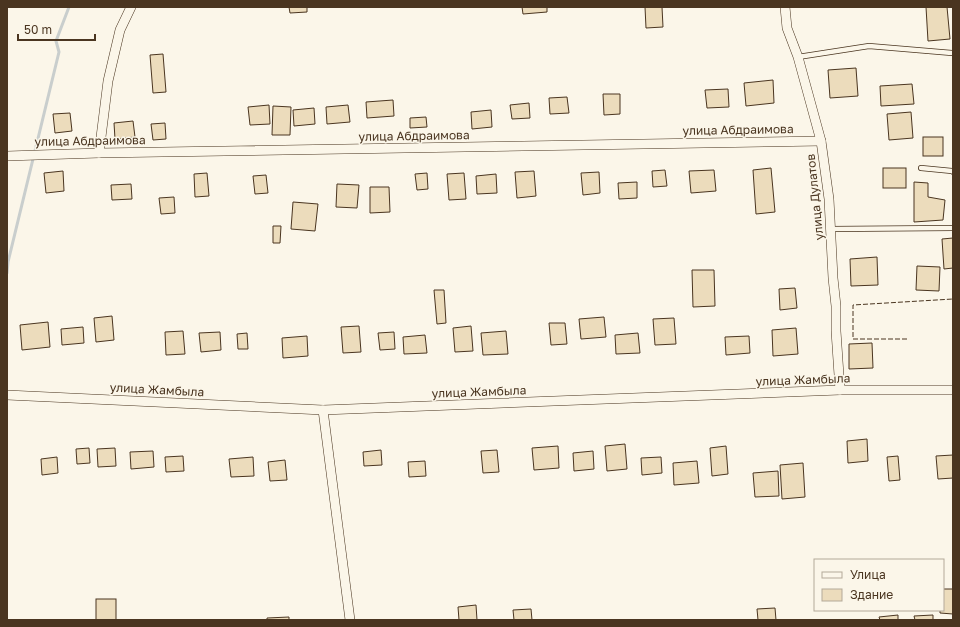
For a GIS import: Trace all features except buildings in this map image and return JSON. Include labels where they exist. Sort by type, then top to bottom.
[{"type":"street","points":[[99,153],[108,80],[120,30],[131,7]]},
{"type":"street","name":"улица Дулатов","points":[[785,7],[787,28],[798,57],[821,141],[829,199],[840,390]]},
{"type":"street","name":"улица Абдраимова","points":[[7,156],[99,153],[821,141]]},
{"type":"street","name":"улица Жамбыла","points":[[7,395],[323,410],[840,390],[953,390]]},
{"type":"street","points":[[323,410],[350,620]]},
{"type":"lane","points":[[798,57],[869,46],[952,53]]},
{"type":"lane","points":[[921,168],[952,170],[953,172]]},
{"type":"lane","points":[[830,229],[953,228]]},
{"type":"waterway","points":[[7,273],[8,262],[59,52],[56,41],[69,7]]},
{"type":"fence","points":[[907,339],[853,339],[853,305],[953,299]]}]
